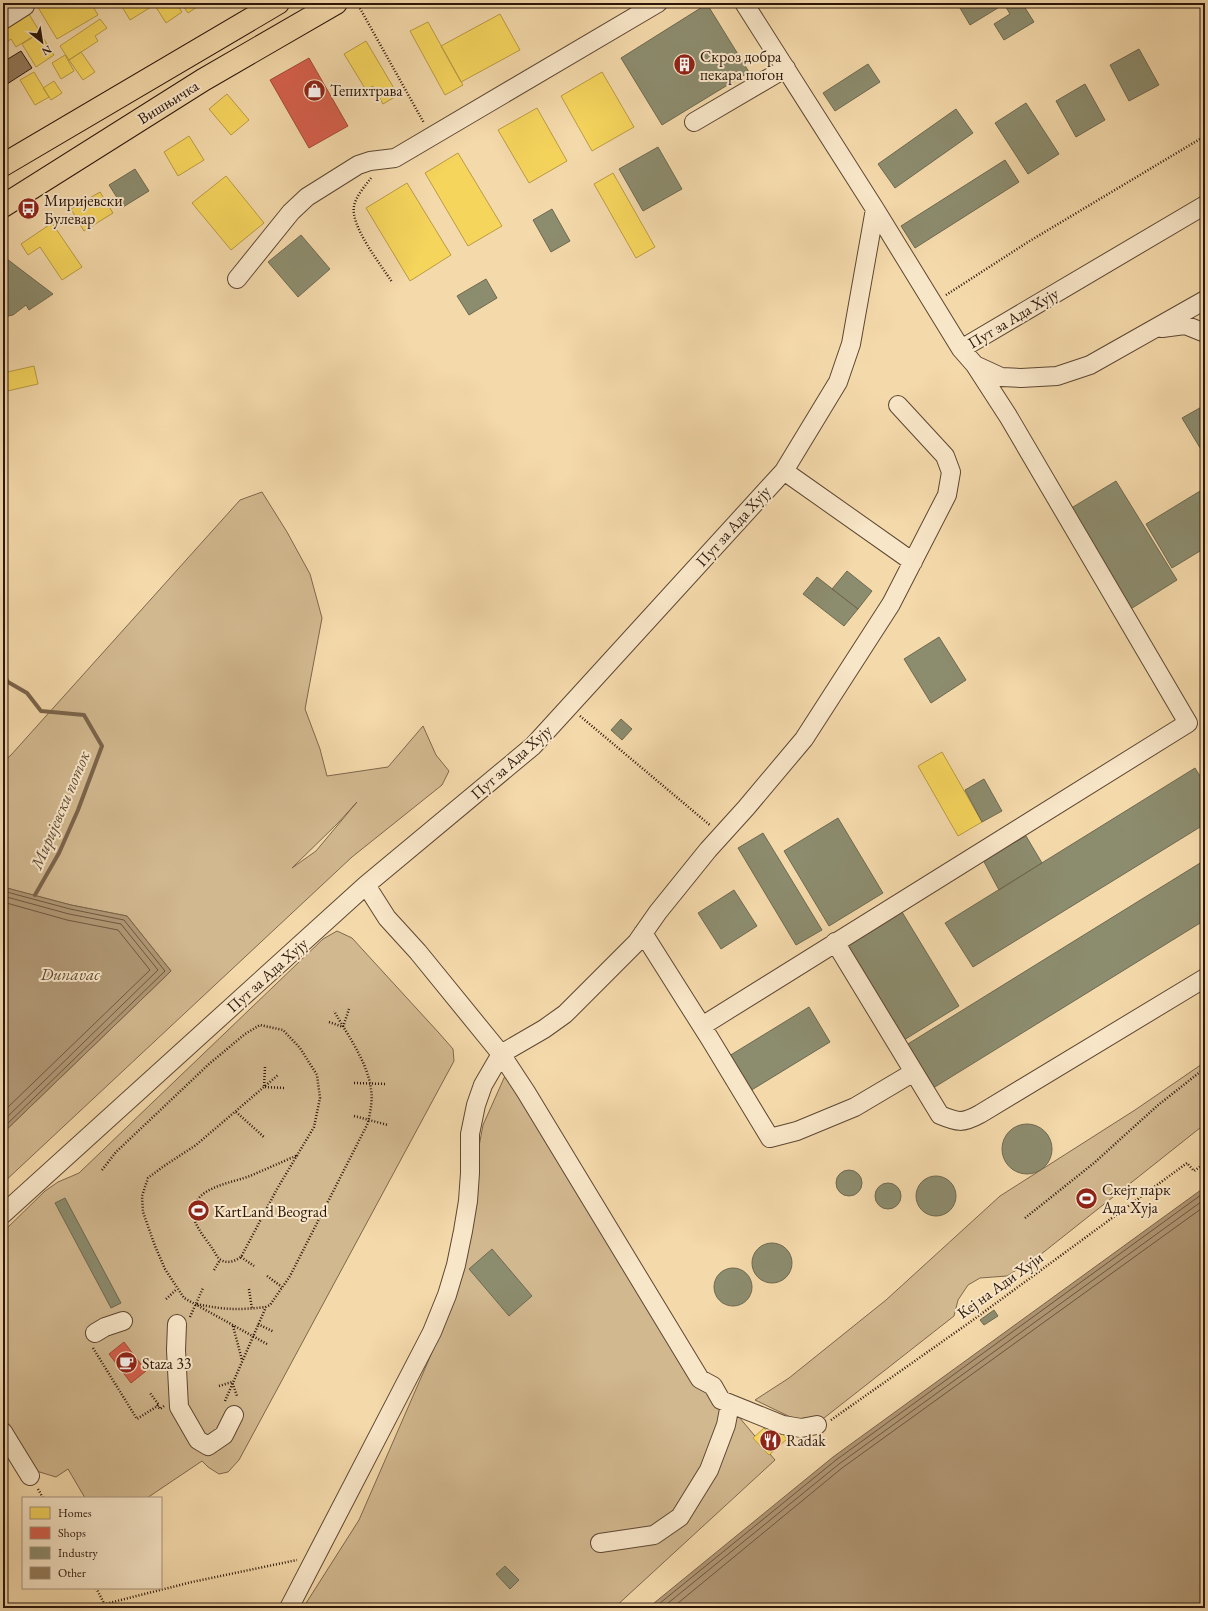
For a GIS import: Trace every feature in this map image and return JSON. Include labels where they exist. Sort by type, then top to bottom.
[{"type":"main road","name":"Вишњичка","points":[[3,165],[278,3]]},
{"type":"main road","name":"Вишњичка","points":[[3,206],[203,80],[336,3]]},
{"type":"street","points":[[236,279],[291,212],[307,197],[358,165],[370,161],[395,158],[658,3]]},
{"type":"street","name":"Пут за Ада Хују","points":[[744,3],[876,209],[961,349],[1205,205]]},
{"type":"street","points":[[3,20],[25,6]]},
{"type":"street","points":[[694,122],[786,68]]},
{"type":"street","name":"Пут за Ада Хују","points":[[3,1214],[366,885],[533,746],[784,470],[838,382],[850,344],[876,209]]},
{"type":"street","points":[[975,365],[1001,377],[1021,378],[1057,376],[1090,365],[1205,300]]},
{"type":"street","points":[[1154,330],[1185,325],[1205,333]]},
{"type":"street","points":[[702,1026],[1188,723],[1008,416],[975,365],[961,349]]},
{"type":"street","points":[[289,1608],[432,1332],[447,1295],[456,1265],[468,1201],[470,1134],[476,1105],[483,1085],[501,1054],[544,1029],[565,1014],[637,942],[658,912],[804,739],[891,604],[947,495],[951,472],[945,456],[898,405]]},
{"type":"street","points":[[784,470],[913,562]]},
{"type":"street","points":[[366,885],[387,918],[418,952],[501,1054],[526,1092],[700,1379],[713,1386],[721,1400],[783,1426],[801,1428],[822,1424]]},
{"type":"street","points":[[643,933],[770,1138],[796,1131],[855,1107],[914,1072]]},
{"type":"street","points":[[835,942],[940,1114],[954,1121],[967,1121],[1205,978]]},
{"type":"street","points":[[93,1339],[105,1327],[123,1321]]},
{"type":"street","points":[[183,1321],[176,1350],[178,1407],[198,1440],[208,1446],[224,1435],[229,1408]]},
{"type":"street","points":[[600,1543],[654,1534],[680,1517],[709,1470],[726,1425],[730,1404]]},
{"type":"street","points":[[3,1432],[30,1476]]},
{"type":"path","points":[[357,3],[432,136]]},
{"type":"path","points":[[933,303],[1028,242],[1205,136]]},
{"type":"path","points":[[386,160],[358,196],[354,206],[354,217],[360,233],[392,282]]},
{"type":"path","points":[[569,707],[722,835]]},
{"type":"path","points":[[343,1027],[349,1009]]},
{"type":"path","points":[[195,1304],[222,1309],[252,1309],[270,1305],[293,1270],[368,1120],[370,1110],[370,1084],[357,1051],[334,1011]]},
{"type":"path","points":[[329,1022],[343,1027]]},
{"type":"path","points":[[102,1170],[116,1152],[209,1064],[244,1034],[260,1025],[283,1030],[300,1048],[317,1074],[320,1098],[314,1127],[241,1257],[237,1260],[228,1262],[220,1260],[196,1225],[193,1214],[195,1203],[202,1194],[298,1154]]},
{"type":"path","points":[[264,1088],[265,1067]]},
{"type":"path","points":[[1025,1218],[1094,1163],[1157,1106],[1205,1068]]},
{"type":"path","points":[[267,1344],[184,1298],[165,1269],[155,1246],[144,1212],[142,1196],[148,1178],[196,1145],[278,1075]]},
{"type":"path","points":[[354,1083],[388,1084]]},
{"type":"path","points":[[264,1088],[285,1088]]},
{"type":"path","points":[[236,1112],[265,1138]]},
{"type":"path","points":[[354,1116],[388,1125]]},
{"type":"path","name":"Кеј на Ади Хуји","points":[[822,1424],[973,1320],[1187,1163],[1194,1171],[1205,1164]]},
{"type":"path","points":[[241,1257],[254,1266]]},
{"type":"path","points":[[214,1270],[220,1260]]},
{"type":"path","points":[[267,1276],[282,1288]]},
{"type":"path","points":[[183,1321],[195,1304],[203,1288]]},
{"type":"path","points":[[166,1299],[177,1289]]},
{"type":"path","points":[[249,1290],[252,1309]]},
{"type":"path","points":[[229,1408],[232,1382],[266,1307]]},
{"type":"path","points":[[258,1324],[274,1332]]},
{"type":"path","points":[[234,1326],[242,1360]]},
{"type":"path","points":[[93,1339],[137,1419],[159,1405],[150,1393]]},
{"type":"path","points":[[219,1386],[232,1382]]},
{"type":"path","points":[[232,1382],[237,1396]]},
{"type":"path","points":[[89,1608],[192,1582],[299,1559],[312,1563]]},
{"type":"path","points":[[97,1589],[104,1603]]},
{"type":"shaded area","points":[[262,492],[287,532],[310,574],[322,618],[305,709],[320,749],[327,776],[388,767],[423,726],[436,755],[449,771],[442,785],[352,857],[3,1183],[3,1133],[171,971],[127,916],[71,905],[3,887],[3,762],[11,755],[240,500]],"holes":[[[357,802],[316,851],[292,868]]]},
{"type":"shaded area","name":"KartLand Beograd","points":[[337,931],[352,938],[453,1049],[454,1061],[239,1460],[228,1472],[219,1474],[202,1461],[148,1497],[84,1497],[68,1469],[56,1477],[33,1470],[3,1421],[3,1232],[45,1191],[58,1182],[79,1173],[323,939]]},
{"type":"shaded area","points":[[513,1058],[713,1386],[775,1460],[614,1608],[303,1608],[359,1520],[447,1318],[483,1125]]},
{"type":"shaded area","points":[[1205,1062],[1205,1124],[1040,1255],[1007,1276],[980,1278],[968,1285],[958,1300],[954,1316],[824,1418],[807,1425],[755,1400],[789,1378],[886,1300],[1000,1196],[1135,1110]]},
{"type":"water","name":"Dunavac","points":[[3,887],[71,905],[127,916],[171,971],[3,1133]]},
{"type":"water","points":[[1205,1187],[1205,1608],[648,1608],[833,1457]]},
{"type":"building: Homes","points":[[91,3],[98,15],[57,39],[36,4]]},
{"type":"building: Homes","points":[[123,3],[149,3],[151,7],[130,20],[121,5]]},
{"type":"building: Homes","points":[[176,3],[182,12],[166,23],[154,4]]},
{"type":"building: Homes","points":[[181,3],[203,3],[188,13]]},
{"type":"building: Homes","points":[[27,11],[40,32],[16,47],[11,39],[5,43],[3,39],[3,26]]},
{"type":"building: Homes","points":[[500,14],[520,50],[461,82],[441,46]]},
{"type":"building: Homes","points":[[100,19],[107,28],[95,36],[98,41],[69,60],[60,46]]},
{"type":"building: Homes","points":[[428,22],[463,85],[445,95],[410,31]]},
{"type":"building: Homes","points":[[40,33],[54,55],[36,67],[22,44]]},
{"type":"building: Homes","points":[[366,41],[398,95],[383,104],[373,86],[366,90],[344,54]]},
{"type":"building: Homes","points":[[81,52],[95,72],[83,80],[69,60]]},
{"type":"building: Homes","points":[[65,55],[74,71],[61,79],[52,63]]},
{"type":"building: Homes","points":[[34,72],[49,97],[35,105],[20,80]]},
{"type":"building: Homes","points":[[602,72],[634,127],[592,151],[561,96]]},
{"type":"building: Homes","points":[[54,81],[62,93],[51,100],[43,88]]},
{"type":"building: Homes","points":[[227,94],[249,120],[231,135],[209,109]]},
{"type":"building: Homes","points":[[537,108],[567,161],[529,183],[498,130]]},
{"type":"building: Homes","points":[[189,136],[204,160],[178,176],[164,152]]},
{"type":"building: Homes","points":[[458,153],[502,226],[468,246],[425,173]]},
{"type":"building: Homes","points":[[613,173],[655,247],[636,258],[594,184]]},
{"type":"building: Homes","points":[[226,176],[264,223],[231,250],[192,203]]},
{"type":"building: Homes","points":[[407,183],[451,255],[410,281],[366,208]]},
{"type":"building: Homes","points":[[100,192],[113,213],[84,231],[71,209]]},
{"type":"building: Homes","points":[[52,223],[82,267],[62,280],[40,247],[28,255],[21,244]]},
{"type":"building: Homes","points":[[34,366],[38,384],[3,392],[3,373]]},
{"type":"building: Homes","points":[[942,752],[982,822],[958,836],[918,766]]},
{"type":"building: Homes","points":[[764,1428],[771,1436],[779,1430],[787,1439],[769,1455],[753,1438]]},
{"type":"building: Shops","points":[[309,58],[348,126],[309,148],[270,80]]},
{"type":"building: Shops","name":"Staza 33","points":[[124,1342],[146,1371],[131,1383],[109,1354]]},
{"type":"building: Industry","points":[[957,3],[1006,3],[970,25]]},
{"type":"building: Industry","points":[[1022,3],[1034,22],[1004,40],[994,24],[1010,14],[1004,4]]},
{"type":"building: Industry","name":"Скроз добра пекара погон","points":[[707,4],[749,72],[662,125],[621,58]]},
{"type":"building: Industry","points":[[1139,49],[1159,85],[1129,101],[1110,65]]},
{"type":"building: Industry","points":[[868,64],[880,82],[835,111],[823,93]]},
{"type":"building: Industry","points":[[1085,84],[1105,120],[1076,137],[1056,101]]},
{"type":"building: Industry","points":[[1026,103],[1059,154],[1028,174],[995,123]]},
{"type":"building: Industry","points":[[956,109],[973,133],[895,188],[878,164]]},
{"type":"building: Industry","points":[[658,147],[682,189],[643,211],[619,169]]},
{"type":"building: Industry","points":[[1005,160],[1019,182],[915,248],[901,226]]},
{"type":"building: Industry","points":[[135,169],[149,191],[123,207],[109,185]]},
{"type":"building: Industry","points":[[552,209],[570,241],[551,252],[533,220]]},
{"type":"building: Industry","points":[[301,235],[330,269],[298,297],[268,262]]},
{"type":"building: Industry","points":[[3,256],[53,294],[29,310],[26,305],[13,315],[3,317]]},
{"type":"building: Industry","points":[[486,279],[497,298],[469,315],[457,296]]},
{"type":"building: Industry","points":[[1205,405],[1205,456],[1182,418]]},
{"type":"building: Industry","points":[[1116,481],[1177,580],[1129,610],[1068,510]]},
{"type":"building: Industry","points":[[1205,488],[1205,548],[1172,568],[1146,524]]},
{"type":"building: Industry","points":[[847,571],[872,591],[858,609],[832,589]]},
{"type":"building: Industry","points":[[817,577],[858,609],[844,626],[803,594]]},
{"type":"building: Industry","points":[[939,637],[966,680],[931,703],[904,659]]},
{"type":"building: Industry","points":[[621,719],[632,729],[622,740],[611,730]]},
{"type":"building: Industry","points":[[1195,768],[1205,784],[1205,824],[973,967],[945,923]]},
{"type":"building: Industry","points":[[984,779],[1002,811],[982,822],[965,790]]},
{"type":"building: Industry","points":[[838,818],[883,893],[829,926],[784,851]]},
{"type":"building: Industry","points":[[763,833],[822,930],[796,945],[738,848]]},
{"type":"building: Industry","points":[[1026,836],[1042,863],[999,890],[983,860]]},
{"type":"building: Industry","points":[[1205,860],[1205,920],[930,1090],[903,1047]]},
{"type":"building: Industry","points":[[734,890],[757,926],[721,949],[698,913]]},
{"type":"building: Industry","points":[[902,912],[959,1006],[904,1040],[847,946]]},
{"type":"building: Industry","points":[[809,1007],[830,1042],[750,1091],[729,1056]]},
{"type":"building: Industry","points":[[1022,1124],[1032,1124],[1045,1131],[1052,1144],[1052,1154],[1045,1167],[1032,1174],[1022,1174],[1013,1170],[1006,1163],[1002,1154],[1002,1144],[1006,1135],[1013,1128]]},
{"type":"building: Industry","points":[[849,1170],[858,1174],[862,1183],[858,1192],[849,1196],[840,1192],[836,1183],[840,1174]]},
{"type":"building: Industry","points":[[936,1176],[944,1178],[950,1182],[954,1188],[956,1196],[954,1204],[950,1210],[944,1214],[936,1216],[928,1214],[922,1210],[918,1204],[916,1196],[918,1188],[922,1182],[928,1178]]},
{"type":"building: Industry","points":[[888,1183],[897,1187],[901,1196],[897,1205],[888,1209],[879,1205],[875,1196],[879,1187]]},
{"type":"building: Industry","points":[[65,1198],[121,1303],[111,1308],[55,1203]]},
{"type":"building: Industry","points":[[772,1243],[786,1249],[792,1263],[786,1277],[772,1283],[758,1277],[752,1263],[758,1249]]},
{"type":"building: Industry","points":[[492,1249],[532,1296],[509,1316],[469,1269]]},
{"type":"building: Industry","points":[[729,1268],[737,1268],[747,1273],[751,1280],[751,1294],[747,1301],[737,1306],[729,1306],[719,1301],[717,1298],[714,1291],[714,1283],[719,1273],[722,1271]]},
{"type":"building: Industry","points":[[994,1310],[998,1316],[984,1325],[980,1320]]},
{"type":"building: Industry","points":[[505,1566],[519,1580],[510,1589],[496,1574]]},
{"type":"building: Other","points":[[21,51],[32,68],[4,86],[3,62]]},
{"type":"waterway","name":"Миријевски поток","points":[[3,675],[8,682],[27,693],[41,711],[84,715],[102,746],[78,810],[59,853],[35,895]]},
{"type":"place","name":"Скроз добра пекара погон","points":[[685,65]]},
{"type":"place","name":"Тепихтрава","points":[[314,90]]},
{"type":"place","name":"Миријевски Булевар","points":[[29,209]]},
{"type":"place","name":"Скејт парк Ада Хуја","points":[[1086,1198]]},
{"type":"place","name":"KartLand Beograd","points":[[199,1211]]},
{"type":"place","name":"Staza 33","points":[[127,1363]]},
{"type":"place","name":"Radak","points":[[770,1440]]}]
